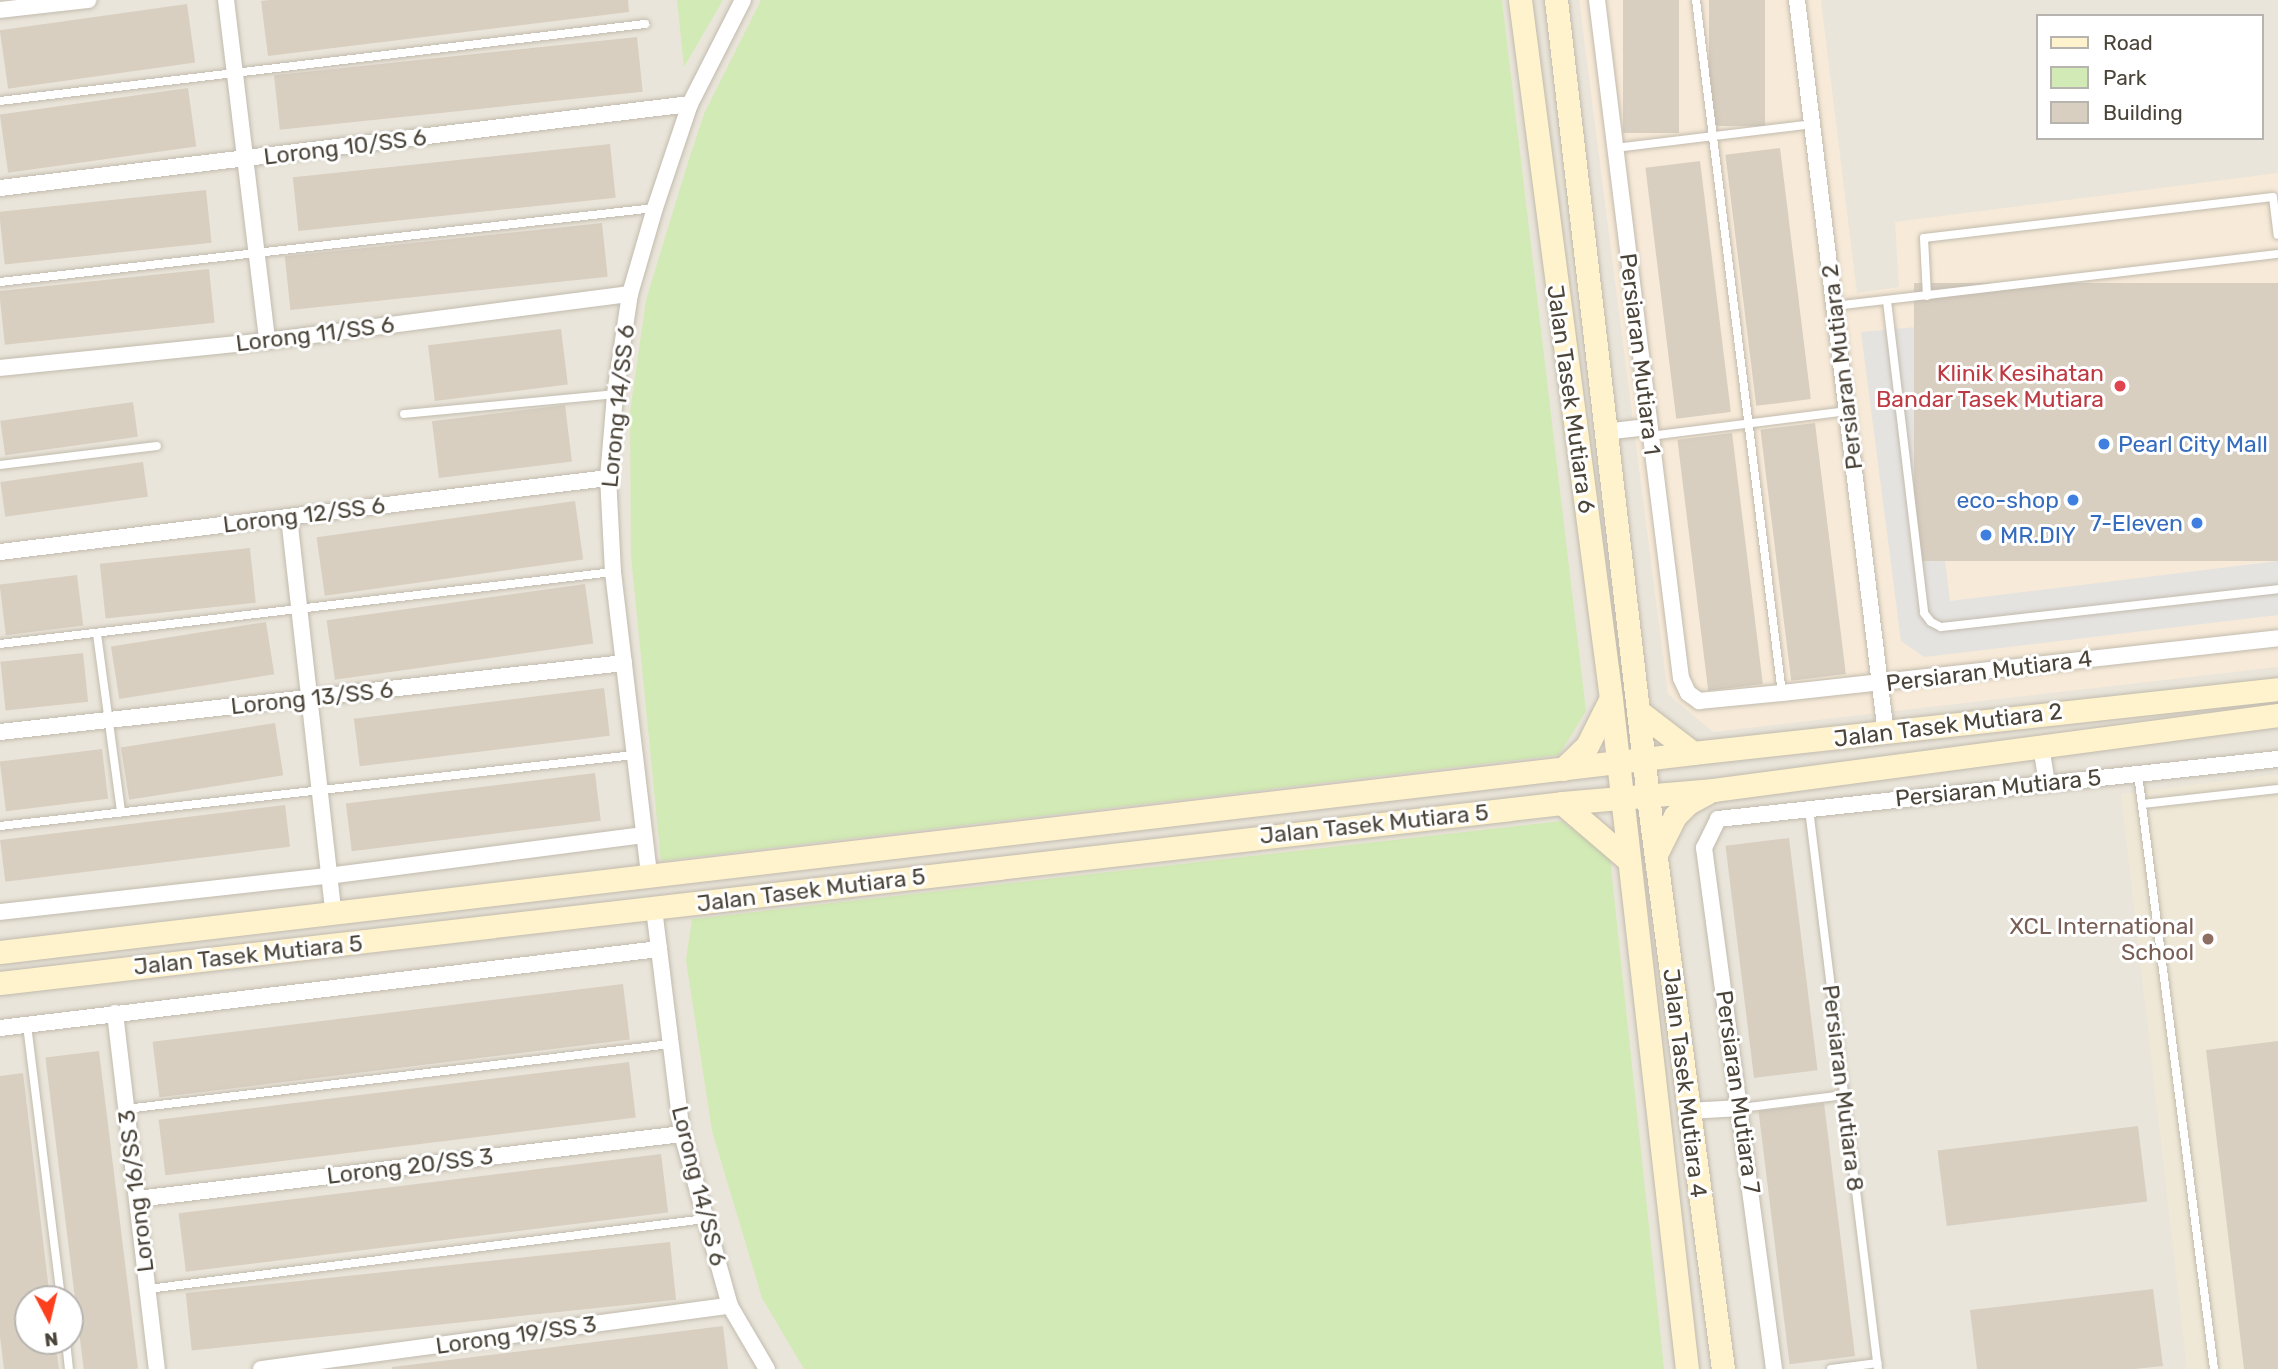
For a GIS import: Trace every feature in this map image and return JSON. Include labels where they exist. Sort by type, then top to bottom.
[{"type":"street","points":[[0,10],[88,0]]},
{"type":"street","points":[[226,0],[267,341]]},
{"type":"street","name":"Lorong 14/SS 6","points":[[649,874],[613,572],[608,478],[615,394],[630,295],[655,208],[690,104],[743,0]]},
{"type":"street","name":"Jalan Tasek Mutiara 6","points":[[1520,0],[1622,799]]},
{"type":"street","name":"Jalan Tasek Mutiara 6","points":[[1556,0],[1648,797]]},
{"type":"street","name":"Persiaran Mutiara 1","points":[[1597,0],[1681,678],[1688,693],[1699,701]]},
{"type":"street","name":"Persiaran Mutiara 2","points":[[1797,0],[1886,734]]},
{"type":"street","name":"Lorong 10/SS 6","points":[[0,188],[690,104]]},
{"type":"street","points":[[1538,151],[1573,148]]},
{"type":"street","name":"Lorong 11/SS 6","points":[[0,368],[267,341],[630,295]]},
{"type":"street","points":[[1604,432],[1649,431]]},
{"type":"street","name":"Lorong 12/SS 6","points":[[0,552],[608,478]]},
{"type":"street","points":[[289,517],[332,910]]},
{"type":"street","name":"Persiaran Mutiara 4","points":[[1699,701],[1881,684],[2278,638]]},
{"type":"street","name":"Lorong 13/SS 6","points":[[0,732],[624,663]]},
{"type":"street","name":"Jalan Tasek Mutiara 2","points":[[1618,764],[1693,753],[1886,734],[2278,689]]},
{"type":"street","points":[[1563,769],[1587,746],[1611,699]]},
{"type":"street","points":[[1638,711],[1693,753]]},
{"type":"street","name":"Jalan Tasek Mutiara 2","points":[[1622,799],[1713,790],[2278,715]]},
{"type":"street","points":[[2041,746],[2047,783]]},
{"type":"street","name":"Persiaran Mutiara 5","points":[[1718,819],[1809,807],[2278,759]]},
{"type":"street","name":"Jalan Tasek Mutiara 5","points":[[0,952],[332,910],[923,846],[1618,764]]},
{"type":"street","points":[[1657,852],[1675,816],[1688,803],[1713,790]]},
{"type":"street","name":"Jalan Tasek Mutiara 4","points":[[1648,797],[1723,1369]]},
{"type":"street","name":"Jalan Tasek Mutiara 5","points":[[0,983],[1562,803],[1622,799]]},
{"type":"street","name":"Jalan Tasek Mutiara 4","points":[[1622,799],[1687,1369]]},
{"type":"street","points":[[1562,803],[1627,859]]},
{"type":"street","name":"Persiaran Mutiara 7","points":[[1718,819],[1704,848],[1774,1369]]},
{"type":"street","points":[[0,912],[329,881],[643,835]]},
{"type":"street","points":[[923,846],[930,875]]},
{"type":"street","name":"Lorong 14/SS 6","points":[[654,909],[682,1134],[730,1306],[767,1369]]},
{"type":"street","name":"Jalan Tasek Mutiara 5","points":[[0,1028],[659,949]]},
{"type":"street","name":"Lorong 16/SS 3","points":[[115,1013],[157,1369]]},
{"type":"street","points":[[1688,1111],[1741,1108]]},
{"type":"street","name":"Lorong 20/SS 3","points":[[137,1199],[682,1134]]},
{"type":"street","name":"Lorong 19/SS 3","points":[[261,1369],[730,1306]]},
{"type":"lane","points":[[1696,0],[1783,693]]},
{"type":"lane","points":[[0,101],[645,24]]},
{"type":"lane","points":[[1615,148],[1812,124]]},
{"type":"lane","points":[[1927,296],[1924,237],[2273,197],[2278,234]]},
{"type":"lane","points":[[0,282],[655,208]]},
{"type":"lane","points":[[1835,306],[2278,254]]},
{"type":"lane","points":[[1887,301],[1924,612],[1931,622],[1941,627],[2278,589]]},
{"type":"lane","points":[[404,414],[615,394]]},
{"type":"lane","points":[[1649,431],[1749,424],[1847,411]]},
{"type":"lane","points":[[0,465],[158,446]]},
{"type":"lane","points":[[0,645],[613,572]]},
{"type":"lane","points":[[97,634],[106,721],[121,812]]},
{"type":"lane","points":[[0,826],[634,755]]},
{"type":"lane","points":[[2138,774],[2214,1369]]},
{"type":"lane","points":[[2142,804],[2278,789]]},
{"type":"lane","name":"Persiaran Mutiara 8","points":[[1809,807],[1878,1366]]},
{"type":"lane","points":[[27,1025],[59,1285]]},
{"type":"lane","points":[[126,1109],[670,1044]]},
{"type":"lane","points":[[1741,1108],[1844,1095]]},
{"type":"lane","points":[[148,1289],[705,1219]]},
{"type":"lane","points":[[1830,1369],[1878,1366]]},
{"type":"shaded area","points":[[0,0],[2278,0],[2278,1369],[0,1369]]},
{"type":"shaded area","points":[[1579,0],[1821,0],[1857,293],[1899,287],[1895,222],[2278,173],[2278,667],[1713,732],[1668,694]]},
{"type":"shaded area","points":[[1917,327],[1950,601],[2278,561],[2278,615],[1924,657],[1901,641],[1861,332]]},
{"type":"shaded area","name":"XCL International School","points":[[2278,774],[2278,1369],[2187,1369],[2121,794]]},
{"type":"green space","points":[[677,0],[723,0],[684,67]]},
{"type":"green space","points":[[761,0],[1502,0],[1586,711],[1559,755],[661,861],[631,555],[630,412],[646,300],[689,159],[704,114]]},
{"type":"green space","points":[[1562,821],[1610,858],[1664,1369],[804,1369],[762,1298],[712,1131],[686,960],[692,919]]},
{"type":"building","points":[[628,0],[629,12],[268,56],[261,1]]},
{"type":"building","points":[[1623,0],[1679,0],[1679,133],[1623,133]]},
{"type":"building","points":[[1709,0],[1765,0],[1765,126],[1709,126]]},
{"type":"building","points":[[187,4],[195,62],[8,89],[0,30]]},
{"type":"building","points":[[637,37],[643,92],[280,130],[274,75]]},
{"type":"building","points":[[188,88],[196,146],[8,173],[0,114]]},
{"type":"building","points":[[610,144],[616,198],[298,231],[293,177]]},
{"type":"building","points":[[1780,148],[1811,399],[1756,406],[1725,155]]},
{"type":"building","points":[[1700,161],[1731,412],[1676,419],[1645,168]]},
{"type":"building","points":[[206,190],[212,243],[5,264],[0,212]]},
{"type":"building","points":[[602,223],[608,277],[290,310],[285,256]]},
{"type":"building","points":[[209,269],[215,323],[5,345],[0,291]]},
{"type":"building","name":"Pearl City Mall","points":[[1914,283],[2278,283],[2278,561],[1914,561]]},
{"type":"building","points":[[561,329],[568,385],[435,401],[428,345]]},
{"type":"building","points":[[133,402],[138,437],[5,455],[0,421]]},
{"type":"building","points":[[565,405],[572,462],[439,478],[432,421]]},
{"type":"building","points":[[1815,423],[1846,674],[1791,681],[1760,430]]},
{"type":"building","points":[[1732,433],[1763,684],[1708,691],[1677,440]]},
{"type":"building","points":[[143,462],[148,497],[5,517],[0,482]]},
{"type":"building","points":[[575,501],[583,559],[325,596],[317,537]]},
{"type":"building","points":[[250,548],[256,603],[106,618],[100,564]]},
{"type":"building","points":[[77,575],[83,626],[6,635],[0,584]]},
{"type":"building","points":[[585,584],[593,643],[335,680],[327,620]]},
{"type":"building","points":[[266,622],[274,674],[119,699],[111,647]]},
{"type":"building","points":[[83,653],[88,702],[6,710],[0,662]]},
{"type":"building","points":[[604,688],[610,736],[360,766],[354,719]]},
{"type":"building","points":[[275,723],[283,775],[129,800],[121,747]]},
{"type":"building","points":[[102,749],[108,799],[6,811],[0,762]]},
{"type":"building","points":[[595,773],[601,821],[352,851],[346,804]]},
{"type":"building","points":[[285,805],[290,847],[5,882],[0,840]]},
{"type":"building","points":[[1789,838],[1818,1070],[1754,1078],[1725,846]]},
{"type":"building","points":[[623,984],[630,1040],[159,1097],[153,1042]]},
{"type":"building","points":[[2278,1041],[2278,1369],[2244,1369],[2206,1050]]},
{"type":"building","points":[[99,1051],[138,1369],[135,1369],[84,1369],[84,1285],[73,1285],[45,1058]]},
{"type":"building","points":[[629,1062],[636,1118],[165,1175],[159,1120]]},
{"type":"building","points":[[23,1073],[48,1285],[14,1285],[14,1355],[57,1355],[59,1369],[4,1369],[0,1337],[0,1076]]},
{"type":"building","points":[[1824,1103],[1855,1356],[1790,1364],[1758,1111]]},
{"type":"building","points":[[2138,1126],[2147,1201],[1947,1226],[1938,1151]]},
{"type":"building","points":[[661,1154],[668,1213],[186,1272],[179,1213]]},
{"type":"building","points":[[670,1242],[676,1300],[192,1351],[186,1293]]},
{"type":"building","points":[[2153,1289],[2163,1366],[2135,1369],[1977,1369],[1970,1310]]},
{"type":"building","points":[[723,1326],[728,1369],[392,1369],[392,1367]]},
{"type":"place","name":"Klinik Kesihatan Bandar Tasek Mutiara","points":[[2120,386]]},
{"type":"place","name":"Pearl City Mall","points":[[2104,444]]},
{"type":"place","name":"eco-shop","points":[[2073,500]]},
{"type":"place","name":"7-Eleven","points":[[2197,523]]},
{"type":"place","name":"MR.DIY","points":[[1986,535]]},
{"type":"place","name":"XCL International School","points":[[2208,939]]}]
